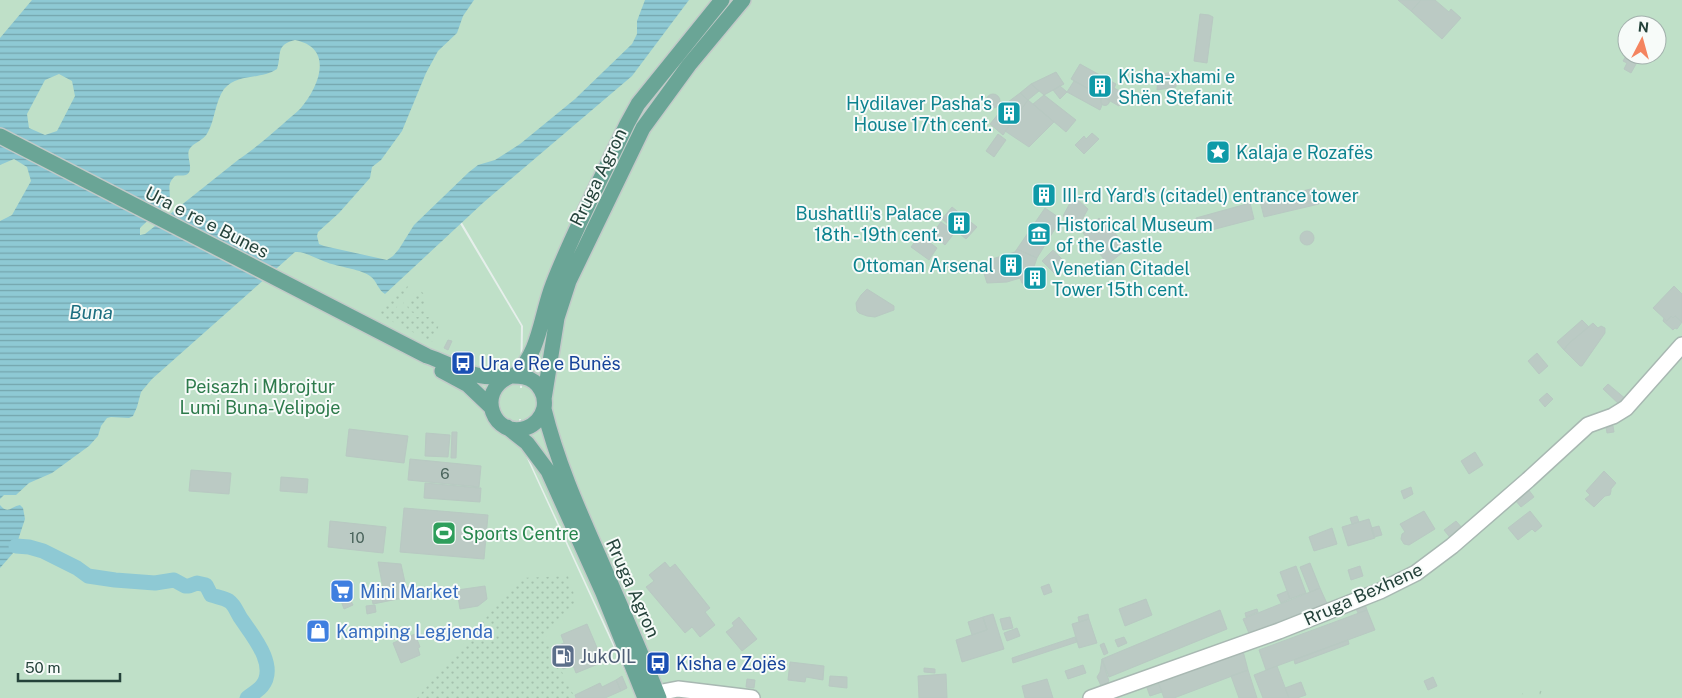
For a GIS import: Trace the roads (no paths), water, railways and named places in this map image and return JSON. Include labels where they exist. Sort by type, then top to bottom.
[{"type":"main road","name":"Rruga Agron","points":[[512,376],[520,370],[529,356],[563,259],[627,124],[649,91],[722,0]]},
{"type":"main road","name":"Rruga Agron","points":[[652,697],[625,615],[567,484],[549,432],[544,404],[557,318],[569,281],[636,142],[643,128],[665,96],[743,0]]},
{"type":"main road","name":"Ura e re e Bunes","points":[[0,136],[427,356]]},
{"type":"main road","points":[[427,356],[482,376],[512,376],[532,379],[540,388],[544,404],[539,418],[532,425],[522,429],[507,427],[496,419],[491,407],[482,397],[468,385],[433,364],[427,356]]},
{"type":"main road","points":[[491,407],[494,388],[498,383],[512,376]]},
{"type":"main road","name":"Rruga Agron","points":[[507,427],[527,443],[548,471],[652,697]]},
{"type":"street","name":"Rruga Bexhene","points":[[1091,698],[1279,631],[1380,591],[1416,573],[1452,546],[1588,425],[1613,416],[1626,408],[1682,345]]},
{"type":"street","points":[[652,697],[678,689],[698,695],[752,698]]},
{"type":"water","name":"Buna","points":[[32,0],[474,0],[463,16],[457,33],[438,51],[426,73],[402,131],[381,160],[372,167],[370,178],[339,213],[318,232],[319,244],[387,260],[399,249],[414,225],[469,172],[478,165],[495,160],[520,144],[575,99],[632,44],[637,34],[637,21],[645,0],[689,0],[632,76],[484,202],[385,294],[372,278],[365,273],[327,262],[305,253],[295,252],[152,379],[141,392],[133,416],[129,418],[107,418],[101,426],[98,436],[89,446],[52,473],[29,483],[16,495],[4,495],[0,499],[0,221],[12,215],[31,181],[27,167],[14,159],[0,165],[0,38]],"holes":[[[295,40],[307,44],[315,51],[320,69],[313,90],[300,109],[272,134],[145,234],[140,235],[140,228],[169,201],[169,185],[172,179],[175,176],[189,173],[189,150],[208,132],[224,89],[236,81],[264,75],[277,69],[282,47]],[[59,74],[72,81],[75,96],[57,131],[45,135],[29,128],[27,114],[45,80]]]},
{"type":"water","points":[[0,505],[8,510],[20,505],[23,508],[25,519],[14,552],[0,568]]},
{"type":"waterway","points":[[16,546],[43,551],[77,568],[88,576],[155,583],[174,580],[185,586],[197,583],[206,585],[211,595],[227,600],[233,605],[266,661],[266,678],[262,686],[247,698]]},
{"type":"place","name":"Kisha-xhami e Shën Stefanit","points":[[1100,86]]},
{"type":"place","name":"Hydilaver Pasha's House 17th cent.","points":[[1009,113]]},
{"type":"place","name":"Kalaja e Rozafës","points":[[1218,152]]},
{"type":"place","name":"III-rd Yard's (citadel) entrance tower","points":[[1044,195]]},
{"type":"place","name":"Bushatlli's Palace 18th - 19th cent.","points":[[959,223]]},
{"type":"place","name":"Historical Museum of the Castle","points":[[1039,234]]},
{"type":"place","name":"Ottoman Arsenal","points":[[1011,265]]},
{"type":"place","name":"Venetian Citadel Tower 15th cent.","points":[[1035,278]]},
{"type":"place","name":"Ura e Re e Bunës","points":[[463,363]]},
{"type":"place","name":"Sports Centre","points":[[444,533]]},
{"type":"place","name":"Mini Market","points":[[342,591]]},
{"type":"place","name":"Kamping Legjenda","points":[[318,631]]},
{"type":"place","name":"JukOIL","points":[[563,656]]},
{"type":"place","name":"Kisha e Zojës","points":[[658,663]]},
{"type":"park label","name":"Peisazh i Mbrojtur Lumi Buna-Velipoje","points":[[260,396]]}]
